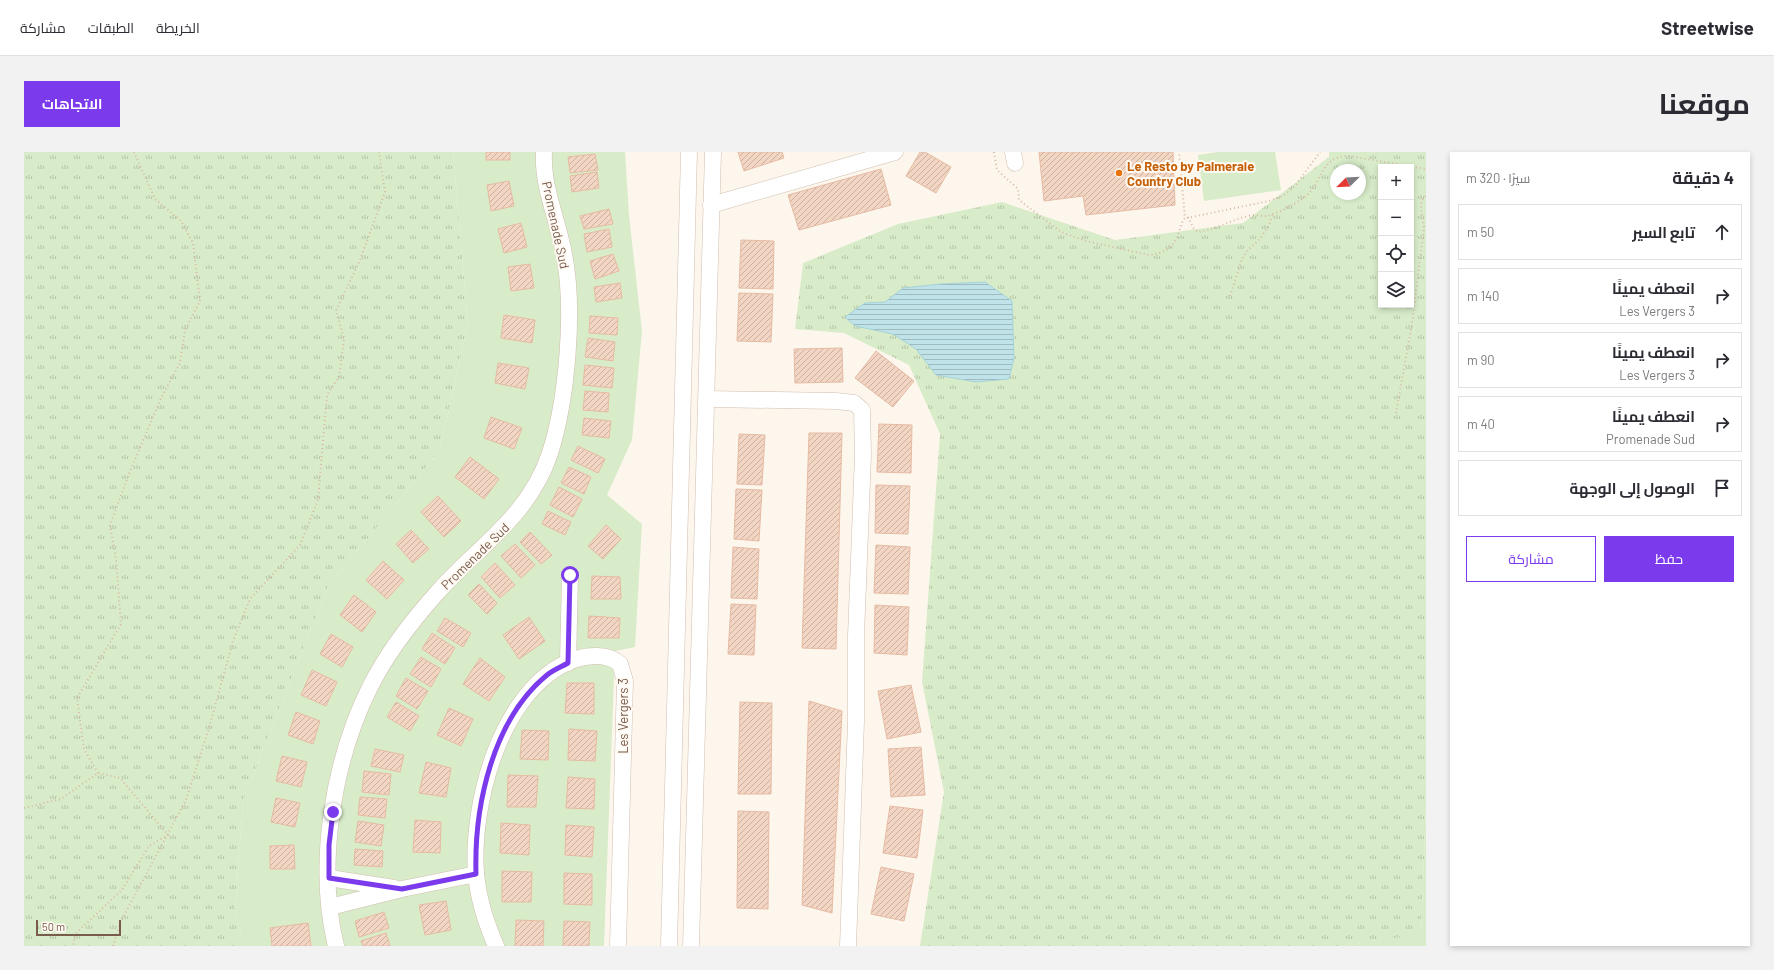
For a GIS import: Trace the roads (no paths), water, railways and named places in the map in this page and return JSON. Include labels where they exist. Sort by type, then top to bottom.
[{"type":"street","name":"Promenade Sud","points":[[336,946],[330,907],[330,831],[341,770],[350,739],[370,686],[400,639],[437,593],[519,511],[531,493],[549,454],[561,400],[568,321],[564,254],[546,180],[544,152]]},
{"type":"street","points":[[669,946],[689,152]]},
{"type":"street","points":[[691,946],[696,718],[707,400],[712,152]]},
{"type":"street","points":[[711,205],[895,152]]},
{"type":"street","points":[[707,400],[841,402],[854,403],[862,410],[863,455],[856,636],[856,721],[848,946]]},
{"type":"street","points":[[568,663],[570,575]]},
{"type":"street","name":"Les Vergers 3","points":[[496,946],[485,916],[476,874],[476,838],[484,790],[500,741],[523,701],[548,674],[568,663],[586,657],[610,658],[620,664],[625,681],[618,946]]},
{"type":"street","points":[[330,907],[402,889],[476,874]]},
{"type":"street","points":[[329,878],[402,889]]},
{"type":"water","points":[[985,282],[1012,301],[1014,358],[1009,379],[976,382],[936,375],[916,349],[893,334],[855,326],[845,317],[865,303],[885,302],[903,288],[941,284]]},
{"type":"place","name":"Le Resto by Palmeraie Country Club","points":[[1119,173]]}]
